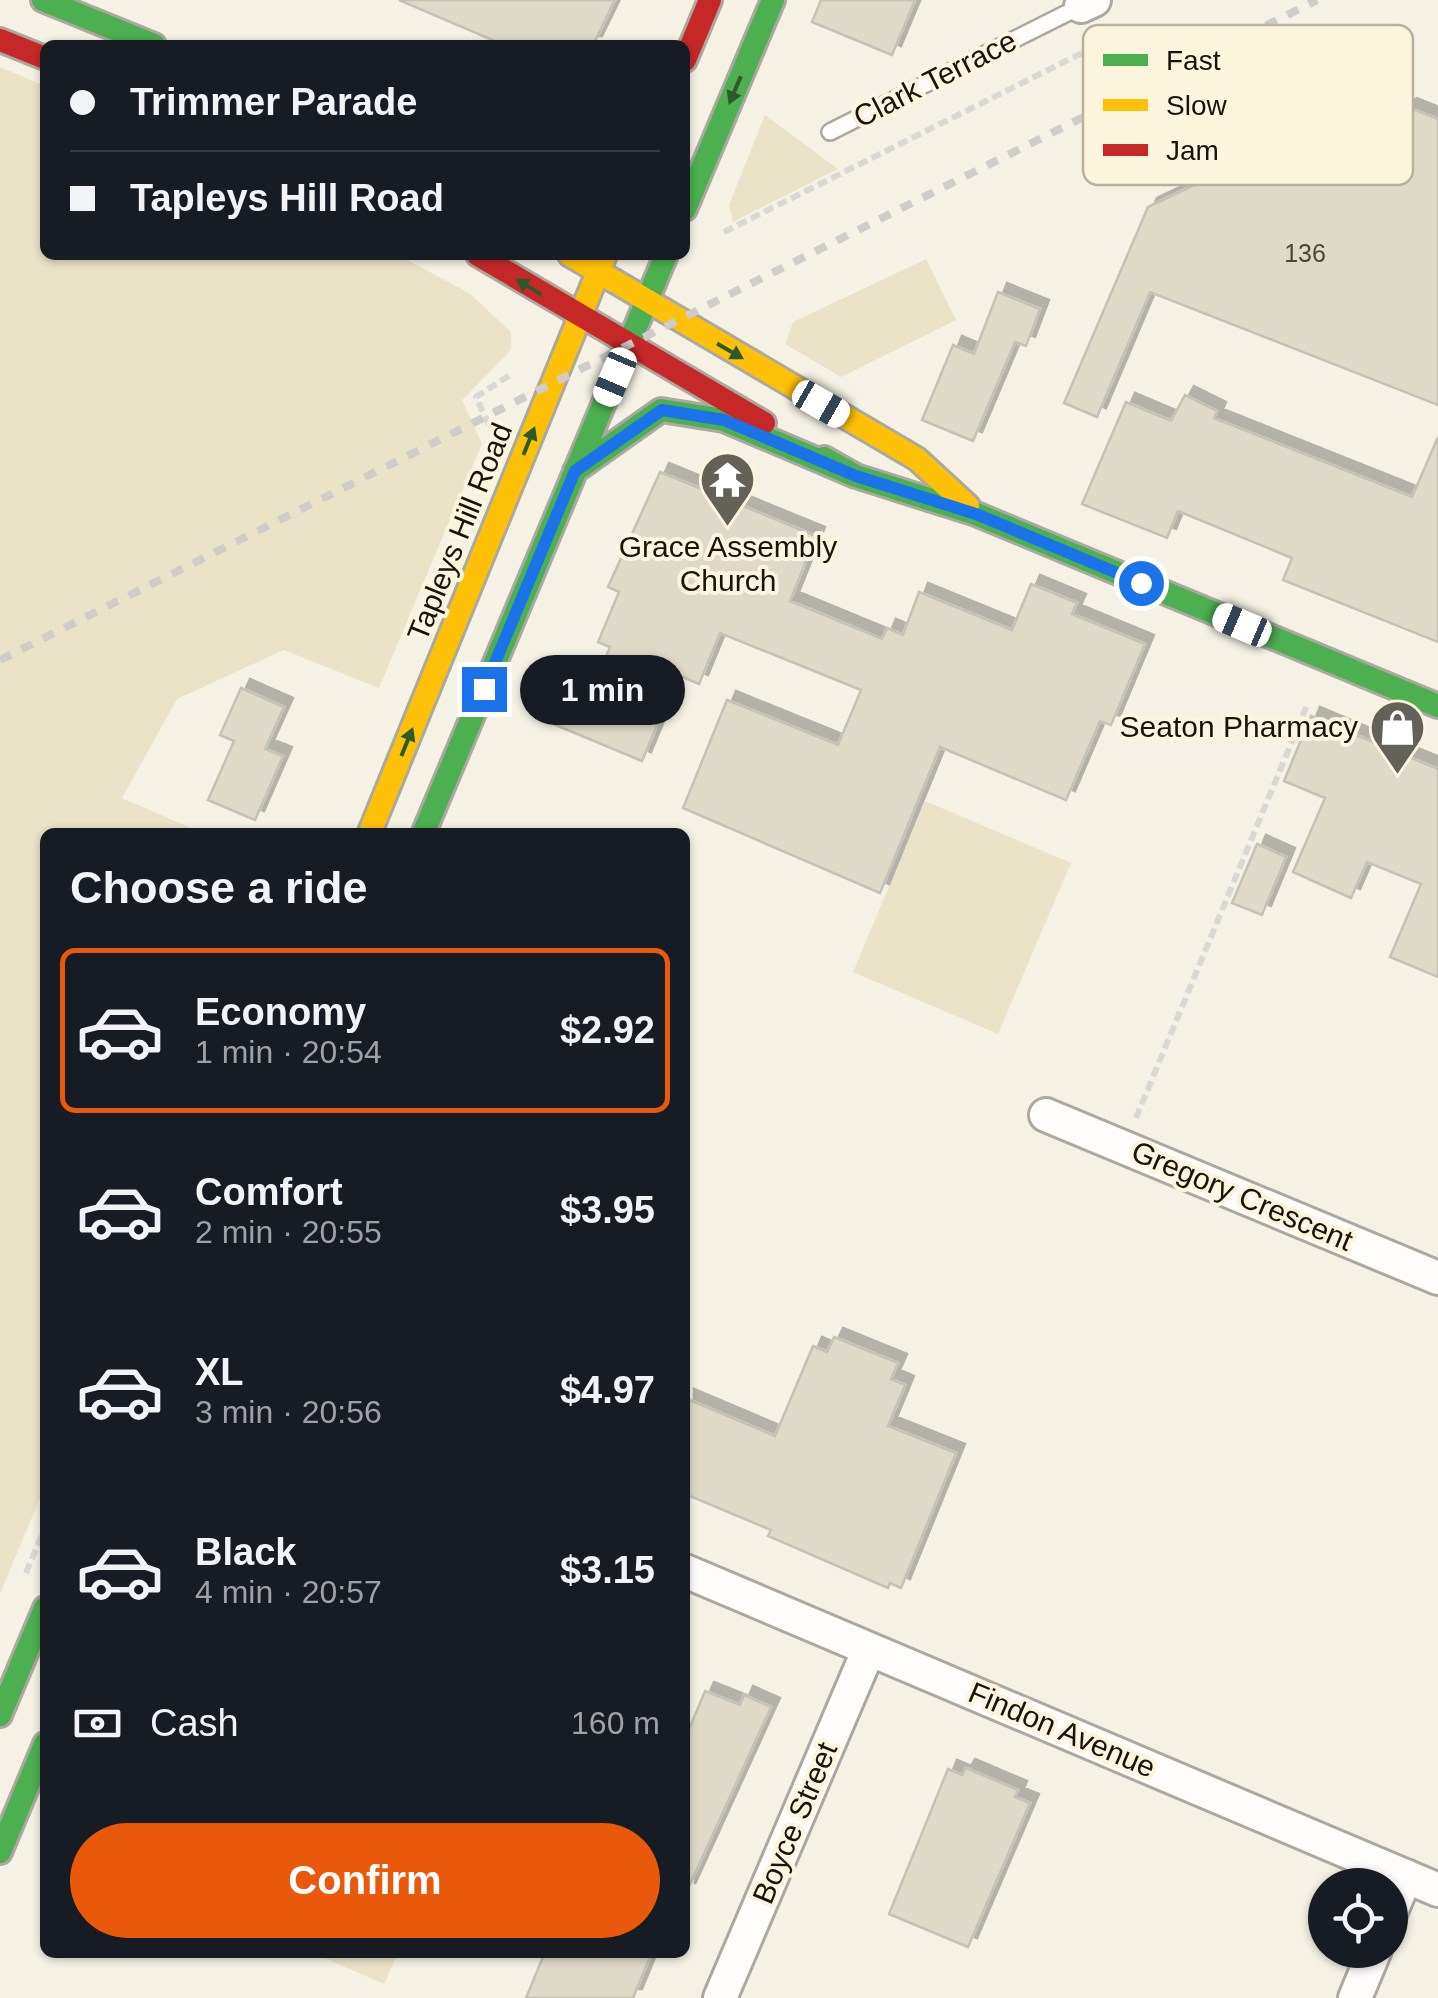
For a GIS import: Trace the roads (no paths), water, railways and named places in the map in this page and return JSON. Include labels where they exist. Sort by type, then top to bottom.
[{"type":"main road","points":[[43,0],[142,40]]},
{"type":"main road","points":[[690,48],[710,0]]},
{"type":"main road","points":[[690,197],[773,0]]},
{"type":"main road","points":[[0,40],[40,56]]},
{"type":"main road","points":[[486,260],[856,476]]},
{"type":"main road","points":[[426,828],[664,260]]},
{"type":"main road","points":[[601,264],[646,303],[917,459],[976,514]]},
{"type":"main road","name":"Tapleys Hill Road","points":[[372,828],[601,264]]},
{"type":"main road","points":[[575,471],[662,410],[724,420],[856,476],[976,514],[1438,706]]},
{"type":"main road","points":[[0,1715],[40,1620]]},
{"type":"main road","points":[[0,1852],[40,1756]]},
{"type":"street","name":"Gregory Crescent","points":[[1046,1115],[1438,1278]]},
{"type":"street","name":"Findon Avenue","points":[[690,1573],[1387,1868]]},
{"type":"street","name":"Boyce Street","points":[[720,1998],[869,1649]]},
{"type":"street","name":"Findon Avenue","points":[[1408,1877],[1438,1890]]},
{"type":"street","points":[[1355,1998],[1368,1968]]},
{"type":"lane","name":"Clark Terrace","points":[[830,132],[1093,6]]},
{"type":"railway","points":[[1267,25],[1317,0]]},
{"type":"railway","points":[[0,660],[1083,117]]},
{"type":"place","name":"Grace Assembly Church","points":[[728,528]]},
{"type":"place","name":"Seaton Pharmacy","points":[[1397,776]]}]
